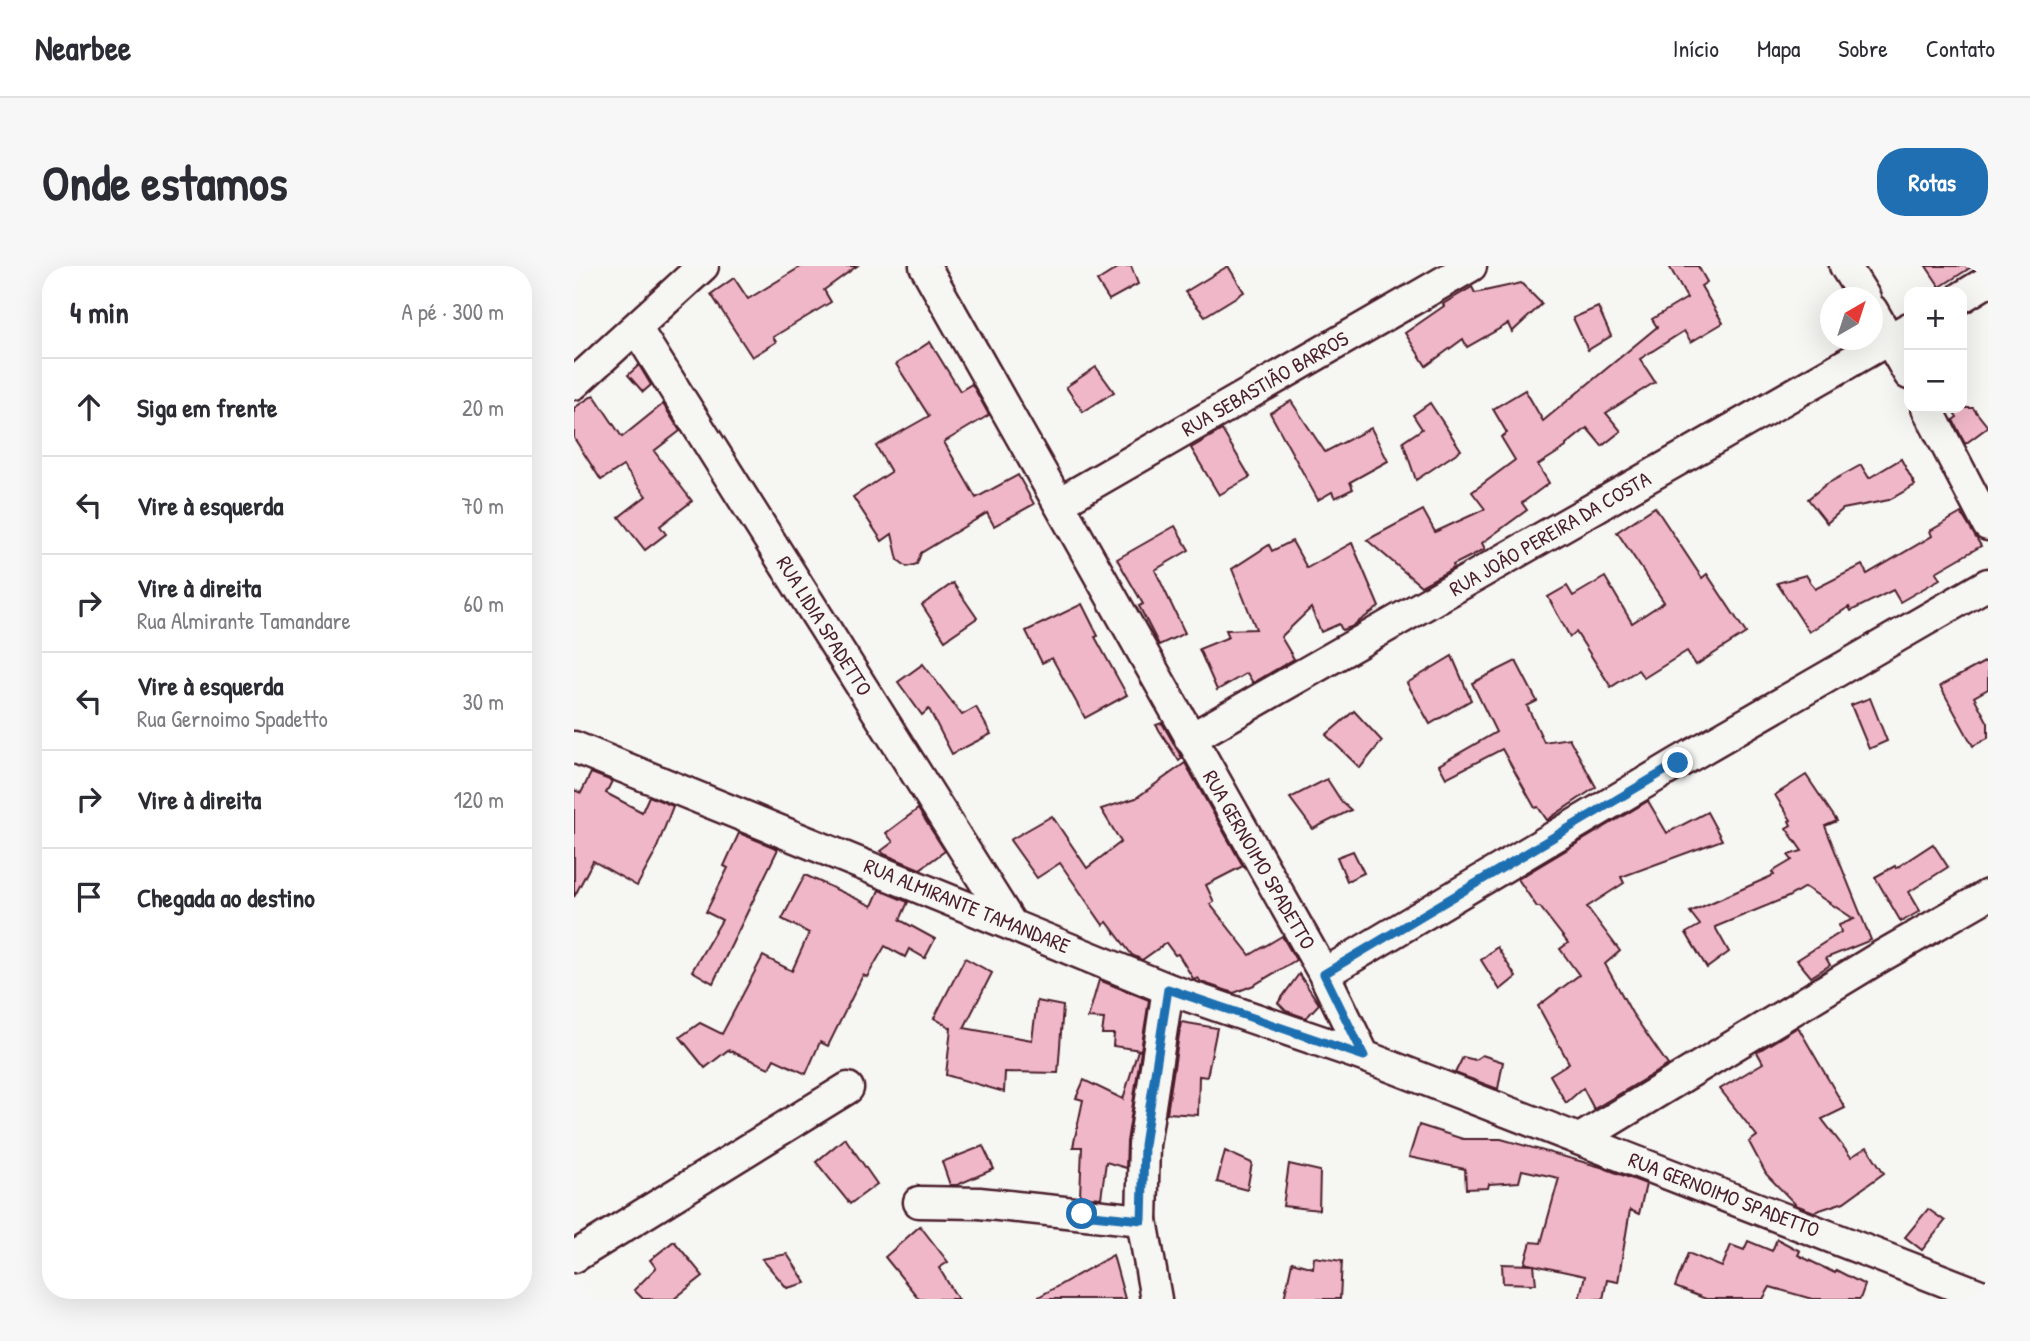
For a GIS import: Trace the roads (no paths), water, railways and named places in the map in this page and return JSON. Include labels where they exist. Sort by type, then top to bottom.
[{"type":"street","points":[[574,384],[703,266]]},
{"type":"street","name":"RUA SEBASTIÃO BARROS","points":[[1059,503],[1471,266]]},
{"type":"street","points":[[1845,266],[1858,287]]},
{"type":"street","name":"RUA GERNOIMO SPADETTO","points":[[936,270],[1059,503],[1324,974],[1364,1056],[1988,1298]]},
{"type":"street","points":[[1967,293],[1988,281]]},
{"type":"street","points":[[1883,319],[1900,334],[1904,352]]},
{"type":"street","name":"RUA LIDIA SPADETTO","points":[[636,328],[1011,924]]},
{"type":"street","name":"RUA JOÃO PEREIRA DA COSTA","points":[[1190,739],[1900,334]]},
{"type":"street","points":[[1930,413],[1988,525]]},
{"type":"street","points":[[1324,974],[1690,756],[1988,584]]},
{"type":"street","name":"RUA ALMIRANTE TAMANDARE","points":[[574,747],[1168,989],[1364,1056]]},
{"type":"street","points":[[1580,1139],[1880,957],[1988,895]]},
{"type":"street","points":[[1156,1299],[1142,1220],[1144,1145],[1168,989]]},
{"type":"street","points":[[574,1257],[848,1088]]},
{"type":"street","points":[[919,1202],[1032,1207],[1142,1220]]}]
